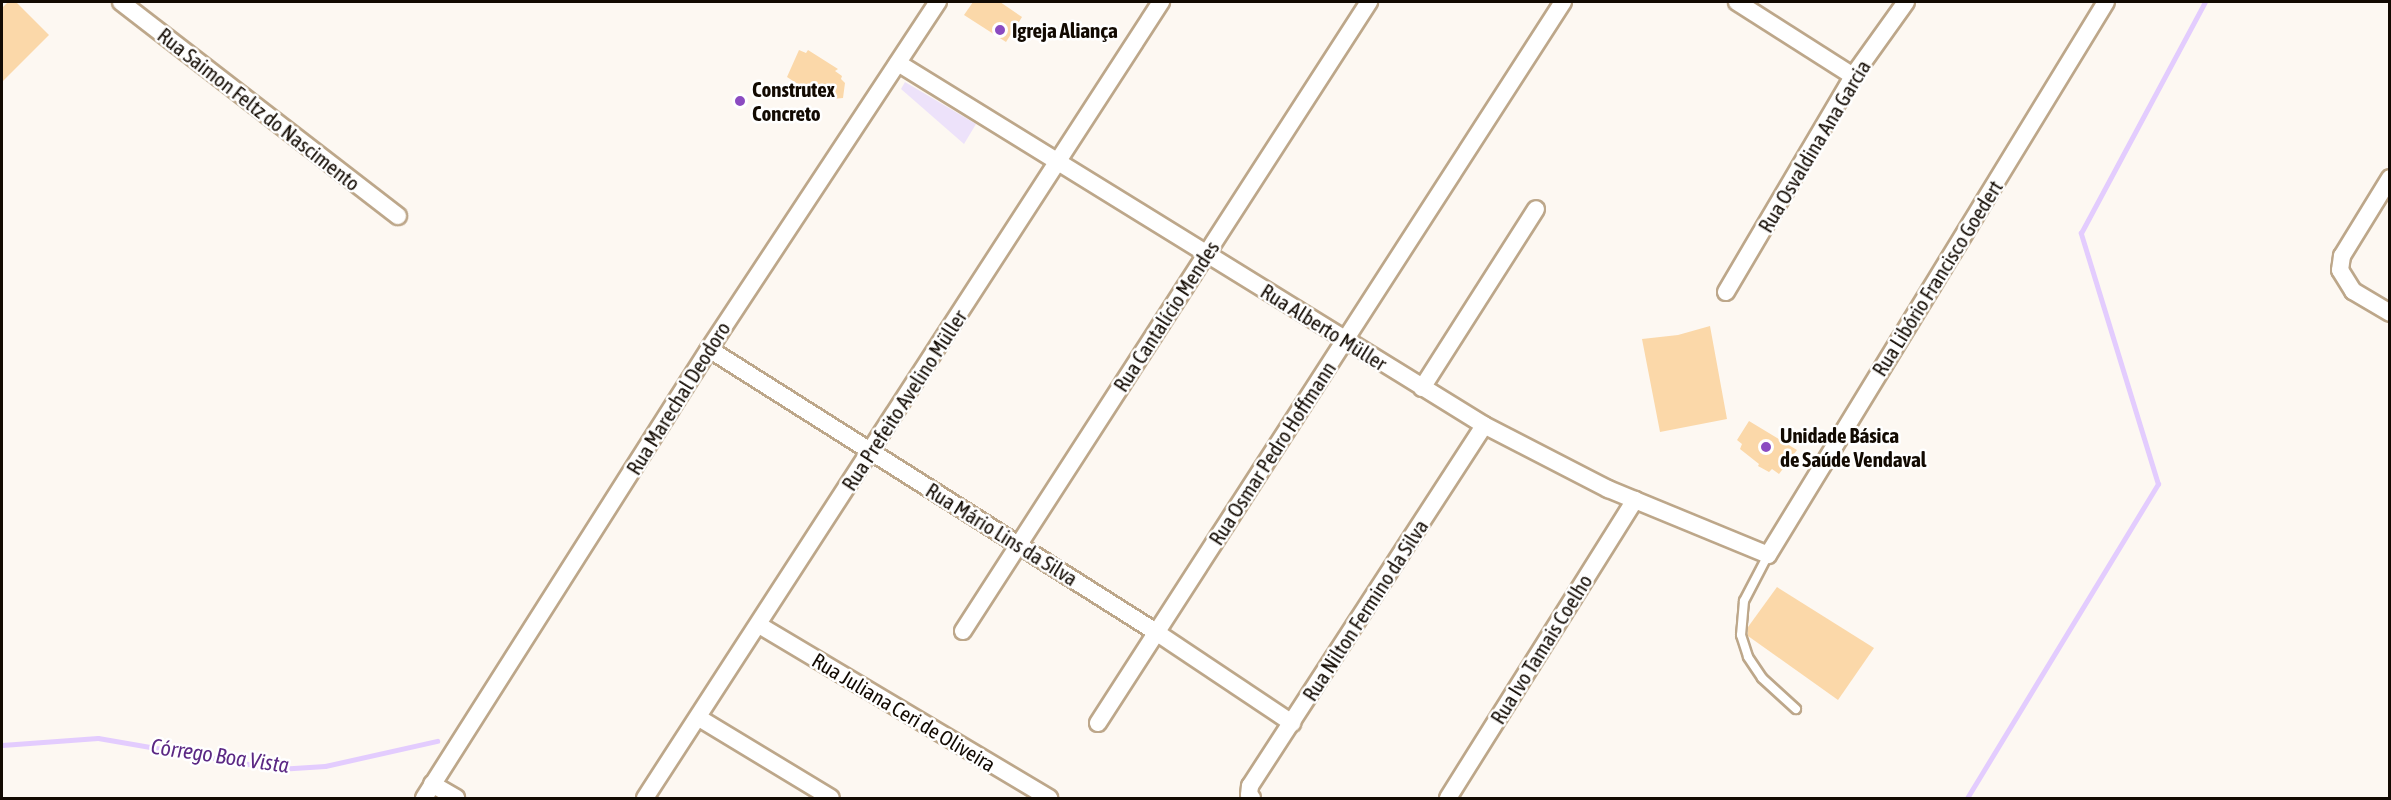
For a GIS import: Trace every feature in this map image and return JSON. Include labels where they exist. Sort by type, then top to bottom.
[{"type":"street","name":"Rua Saimon Feltz do Nascimento","points":[[121,2],[398,216]]},
{"type":"street","name":"Rua Marechal Deodoro","points":[[428,791],[454,755],[709,349],[938,2]]},
{"type":"street","name":"Rua Prefeito Avelino Müller","points":[[645,798],[1161,2]]},
{"type":"street","name":"Rua Cantalício Mendes","points":[[963,631],[1369,2]]},
{"type":"street","name":"Rua Osmar Pedro Hoffmann","points":[[1098,723],[1563,2]]},
{"type":"street","points":[[1737,2],[1853,76]]},
{"type":"street","name":"Rua Osvaldina Ana Garcia","points":[[1726,292],[1853,76],[1906,2]]},
{"type":"street","name":"Rua Libório Francisco Goedert","points":[[1768,555],[2106,2]]},
{"type":"street","name":"Rua Alberto Müller","points":[[898,63],[1484,425],[1559,466],[1768,555]]},
{"type":"street","points":[[2390,178],[2342,256],[2340,270],[2353,291],[2390,313]]},
{"type":"street","points":[[1422,388],[1536,209]]},
{"type":"street","name":"Rua Mário Lins da Silva","points":[[709,349],[1156,632],[1292,723]]},
{"type":"street","name":"Rua Nilton Fermino da Silva","points":[[1251,797],[1250,786],[1484,425]]},
{"type":"street","name":"Rua Ivo Tamais Coelho","points":[[1448,798],[1635,500]]},
{"type":"street","name":"Rua Juliana Ceri de Oliveira","points":[[759,625],[1049,798]]},
{"type":"street","points":[[699,718],[831,798]]},
{"type":"street","points":[[428,791],[456,798]]},
{"type":"lane","points":[[1768,555],[1744,601],[1741,634],[1748,657],[1762,678],[1796,709]]},
{"type":"shaded area","points":[[905,82],[976,124],[964,144],[901,89]]},
{"type":"building","points":[[8,2],[16,2],[49,35],[2,82],[2,8]]},
{"type":"building","name":"Igreja Aliança","points":[[973,2],[1000,2],[1022,17],[1006,42],[964,15]]},
{"type":"building","points":[[799,50],[806,53],[808,50],[838,69],[835,71],[842,76],[841,79],[845,83],[843,98],[832,99],[816,90],[813,94],[787,77]]},
{"type":"building","points":[[1710,326],[1727,419],[1660,432],[1642,339],[1678,335]]},
{"type":"building","name":"Unidade Básica de Saúde Vendaval","points":[[1749,421],[1797,450],[1779,474],[1772,469],[1769,472],[1758,466],[1759,464],[1740,449],[1742,444],[1737,440]]},
{"type":"building","points":[[1777,587],[1874,648],[1838,700],[1748,636],[1748,627]]},
{"type":"waterway","points":[[1967,798],[2158,484],[2081,233],[2205,2]]},
{"type":"waterway","name":"Córrego Boa Vista","points":[[2,745],[98,738],[278,769],[325,766],[437,741]]},
{"type":"place","name":"Igreja Aliança","points":[[1000,30]]},
{"type":"place","name":"Construtex Concreto","points":[[740,101]]},
{"type":"place","name":"Unidade Básica de Saúde Vendaval","points":[[1766,447]]}]
